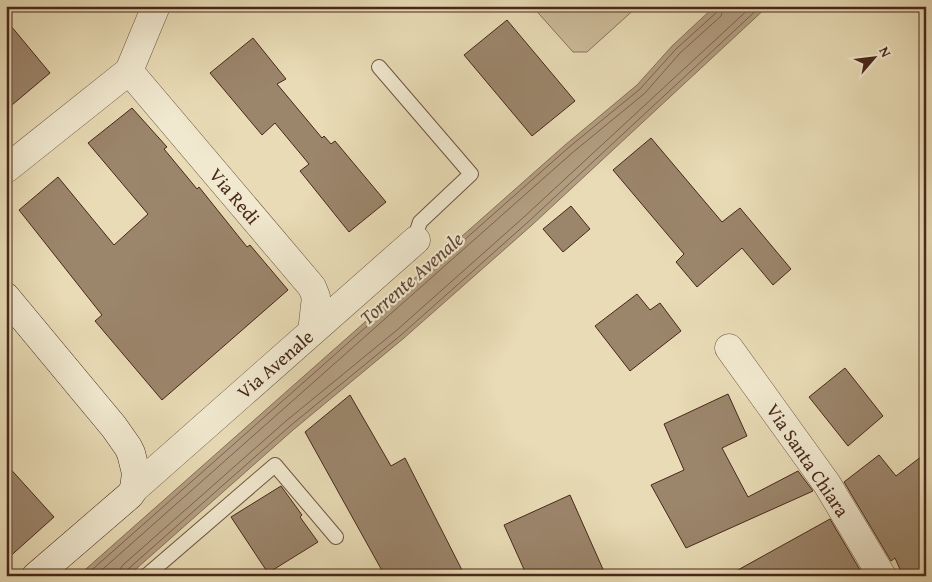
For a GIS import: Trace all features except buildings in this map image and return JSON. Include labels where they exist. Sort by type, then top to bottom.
[{"type":"street","points":[[6,169],[129,71],[150,10]]},
{"type":"street","name":"Via Redi","points":[[129,71],[312,287],[316,297],[312,332]]},
{"type":"street","name":"Via Avenale","points":[[36,576],[416,240]]},
{"type":"street","points":[[6,297],[128,447],[136,473],[132,492]]},
{"type":"street","name":"Via Santa Chiara","points":[[729,348],[827,484],[882,576]]},
{"type":"lane","points":[[379,66],[472,174],[420,222],[416,240]]},
{"type":"lane","points":[[146,576],[275,465],[336,536]]},
{"type":"shaded area","points":[[532,6],[638,6],[587,52],[573,52]]},
{"type":"water","points":[[715,6],[768,6],[532,225],[404,338],[293,430],[128,576],[78,576],[565,145],[637,85],[672,46]]},
{"type":"water label","name":"Torrente Avenale","points":[[411,278]]}]
